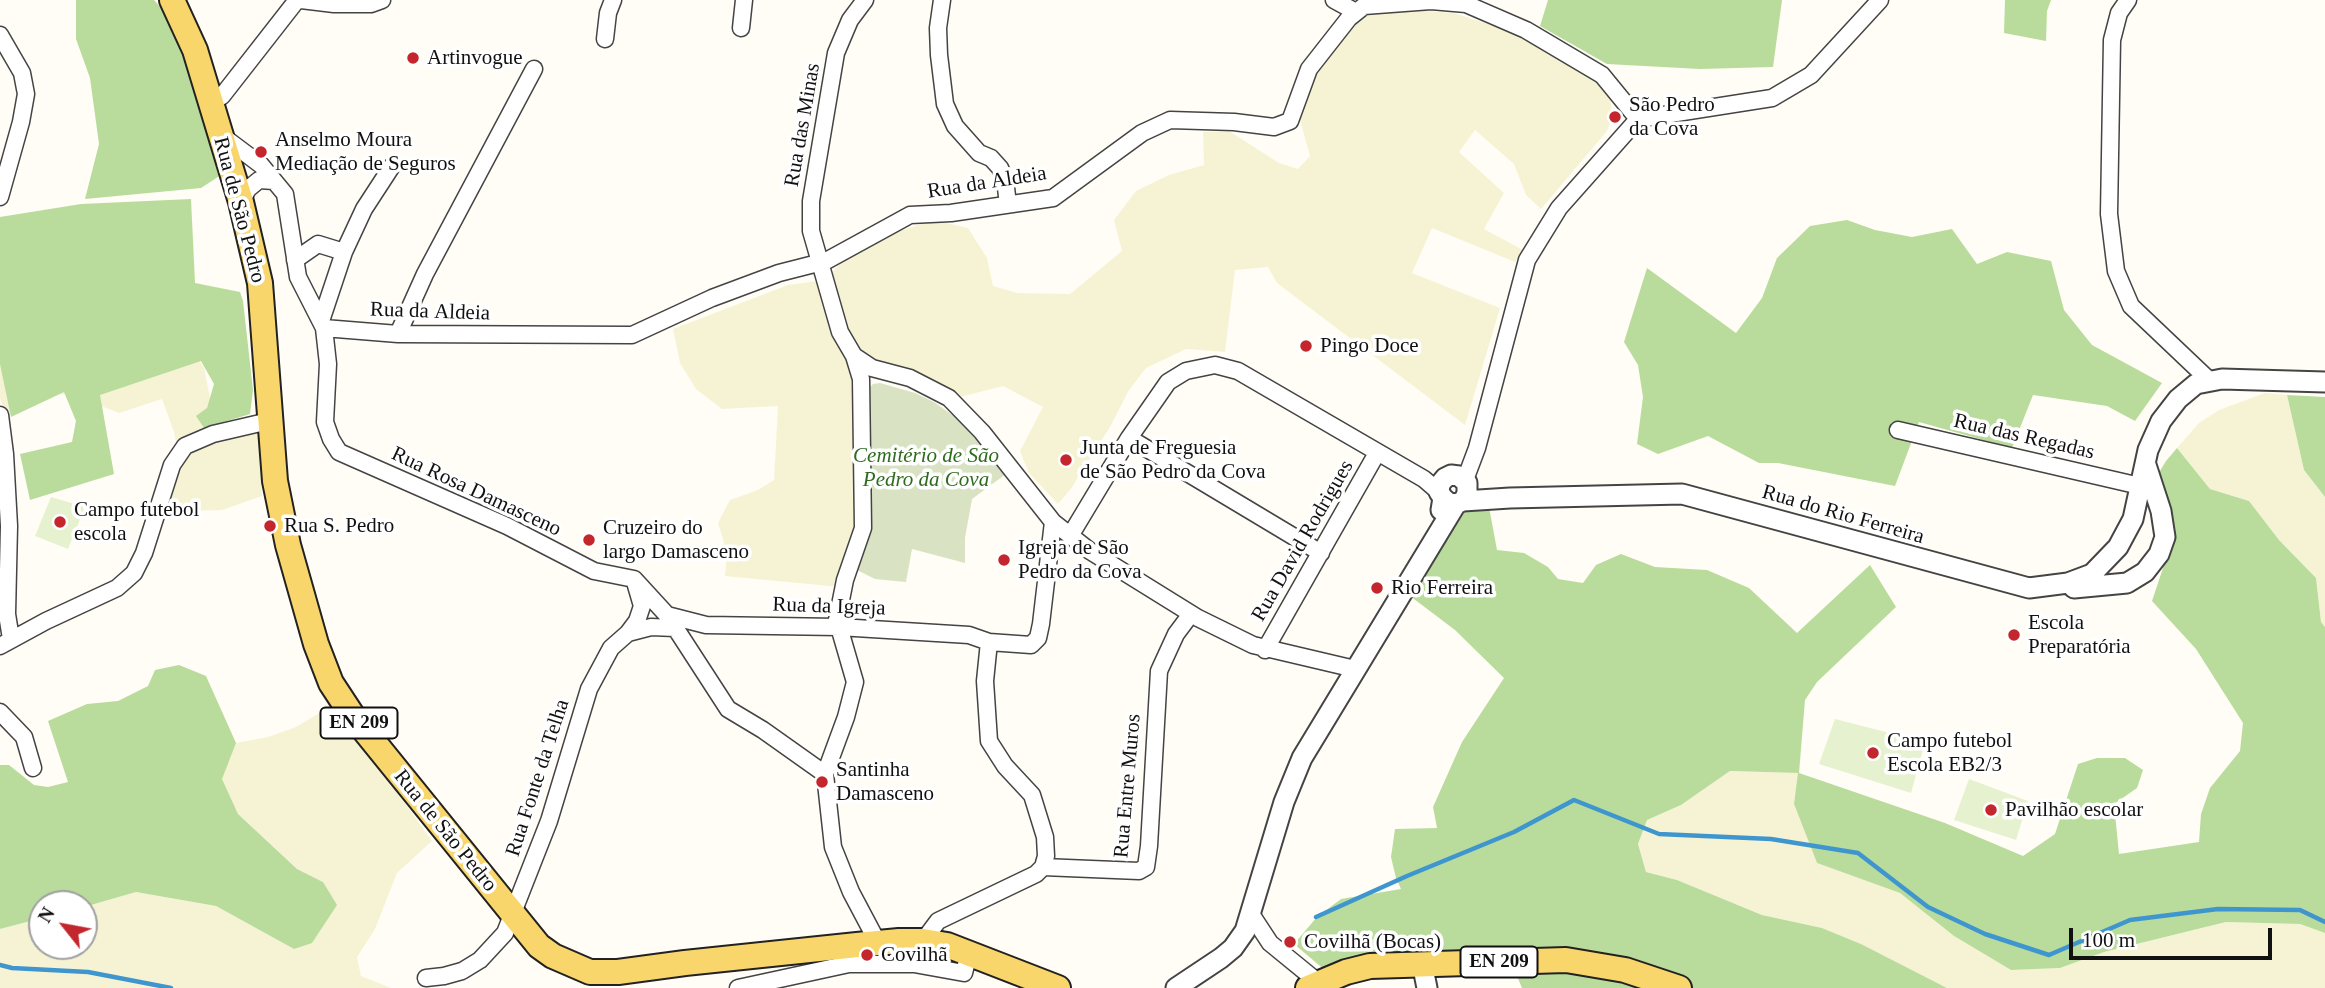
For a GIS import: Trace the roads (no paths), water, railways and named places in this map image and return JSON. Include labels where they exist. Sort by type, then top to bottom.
[{"type":"main road","name":"Rua de São Pedro","points":[[172,0],[188,30],[241,202],[260,283],[275,481],[288,545],[316,644],[331,683],[352,715],[539,946],[553,956],[590,972],[618,972],[685,962],[878,943],[923,942],[947,945],[1057,988]]},
{"type":"main road","name":"EN 209","points":[[1313,986],[1346,971],[1370,966],[1566,960],[1625,970],[1679,988]]},
{"type":"street","points":[[210,103],[222,96],[299,0],[334,4],[371,4],[382,0]]},
{"type":"street","points":[[605,40],[612,0]]},
{"type":"street","points":[[741,28],[744,0]]},
{"type":"street","name":"Rua das Minas","points":[[839,626],[837,620],[845,580],[863,528],[861,379],[854,356],[840,332],[820,264],[811,231],[811,201],[836,53],[850,20],[866,0]]},
{"type":"street","points":[[942,0],[939,55],[945,104],[955,125],[979,153],[991,158],[1000,168],[1005,180],[1008,204]]},
{"type":"street","points":[[1334,0],[1356,12],[1364,6],[1431,1],[1466,4],[1526,30],[1602,75],[1638,119]]},
{"type":"street","points":[[1176,988],[1209,968],[1233,947],[1245,931],[1284,802],[1302,758],[1439,528],[1454,489],[1477,448],[1528,260],[1559,208],[1638,119],[1772,98],[1811,75],[1880,0]]},
{"type":"street","points":[[2128,0],[2119,13],[2112,40],[2109,214],[2116,271],[2131,306],[2210,382]]},
{"type":"street","name":"Rua da Aldeia","points":[[323,325],[398,334],[632,335],[768,277],[820,264],[910,215],[951,213],[1053,198],[1142,133],[1170,120],[1234,122],[1274,127],[1290,121],[1309,69],[1356,12]]},
{"type":"street","points":[[0,35],[22,73],[26,94],[0,197]]},
{"type":"street","points":[[398,334],[425,274],[534,69]]},
{"type":"street","name":"Rua Rosa Damasceno","points":[[219,133],[261,165],[285,194],[298,277],[323,325],[327,364],[325,422],[339,452],[507,526],[594,571],[634,579]]},
{"type":"street","points":[[323,325],[344,252],[364,209],[392,166]]},
{"type":"street","points":[[241,202],[248,189],[259,180],[274,181]]},
{"type":"street","points":[[295,260],[318,244],[344,252]]},
{"type":"street","points":[[854,356],[872,368],[910,378],[948,398],[982,432],[1053,522],[1090,551],[1191,614],[1253,646],[1354,669]]},
{"type":"street","points":[[1070,536],[1129,438],[1168,382],[1186,371],[1214,365],[1238,371],[1424,479],[1454,489]]},
{"type":"street","name":"Rua do Rio Ferreira","points":[[1454,489],[1510,498],[1682,495],[2029,588],[2068,583],[2092,574],[2118,547],[2133,519],[2145,464],[2161,421],[2178,399],[2196,384],[2222,379],[2325,382]]},
{"type":"street","points":[[0,415],[9,526],[6,642],[117,588],[134,573],[145,553],[172,465],[185,446],[213,434],[269,421]]},
{"type":"street","name":"Rua das Regadas","points":[[1898,430],[2140,486]]},
{"type":"street","points":[[1129,438],[1321,553]]},
{"type":"street","name":"Rua David Rodrigues","points":[[1265,650],[1377,453]]},
{"type":"street","points":[[2029,588],[2057,590],[2127,583],[2145,572],[2159,554],[2165,537],[2161,511],[2145,464]]},
{"type":"street","points":[[2133,519],[2148,514],[2155,518],[2165,537]]},
{"type":"street","name":"Rua da Igreja","points":[[671,622],[706,625],[839,626],[969,635],[989,642],[1031,645],[1038,638],[1053,522]]},
{"type":"street","points":[[634,579],[671,622],[728,709],[825,774]]},
{"type":"street","name":"Rua Fonte da Telha","points":[[426,978],[462,971],[480,960],[505,933],[549,821],[589,689],[611,648],[637,621],[642,606],[634,579]]},
{"type":"street","name":"Rua Entre Muros","points":[[1043,867],[1139,871],[1146,867],[1158,671],[1176,634],[1191,614]]},
{"type":"street","points":[[628,633],[671,622]]},
{"type":"street","points":[[839,626],[855,682],[846,717],[825,774],[833,847],[851,892],[878,943]]},
{"type":"street","points":[[923,942],[937,921],[1036,874],[1043,867],[1046,856],[1045,837],[1032,795],[1005,766],[989,741],[985,681],[989,642]]},
{"type":"street","points":[[0,712],[24,737],[33,768]]},
{"type":"street","points":[[1251,914],[1270,943],[1313,986]]},
{"type":"street","points":[[738,988],[849,964],[914,964],[964,973],[970,953]]},
{"type":"street","points":[[1422,963],[1427,988]]},
{"type":"waterway","points":[[1316,917],[1514,832],[1574,800],[1659,834],[1771,839],[1858,853],[1928,907],[1985,934],[2049,955],[2130,920],[2218,909],[2300,910],[2325,922]]},
{"type":"waterway","points":[[0,965],[88,972],[171,988]]},
{"type":"place","name":"Artinvogue","points":[[413,58]]},
{"type":"place","name":"São Pedro da Cova","points":[[1615,117]]},
{"type":"place","name":"Anselmo Moura Mediação de Seguros","points":[[261,152]]},
{"type":"place","name":"Pingo Doce","points":[[1306,346]]},
{"type":"place","name":"Junta de Freguesia de São Pedro da Cova","points":[[1066,460]]},
{"type":"place","name":"Campo futebol escola","points":[[60,522]]},
{"type":"place","name":"Rua S. Pedro","points":[[270,526]]},
{"type":"place","name":"Cruzeiro do largo Damasceno","points":[[589,540]]},
{"type":"place","name":"Igreja de São Pedro da Cova","points":[[1004,560]]},
{"type":"place","name":"Rio Ferreira","points":[[1377,588]]},
{"type":"place","name":"Escola Preparatória","points":[[2014,635]]},
{"type":"place","name":"Campo futebol Escola EB2/3","points":[[1873,753]]},
{"type":"place","name":"Santinha Damasceno","points":[[822,782]]},
{"type":"place","name":"Pavilhão escolar","points":[[1991,810]]},
{"type":"place","name":"Covilhã (Bocas)","points":[[1290,942]]},
{"type":"place","name":"Covilhã","points":[[867,955]]},
{"type":"park label","name":"Cemitério de São Pedro da Cova","points":[[926,468]]}]
